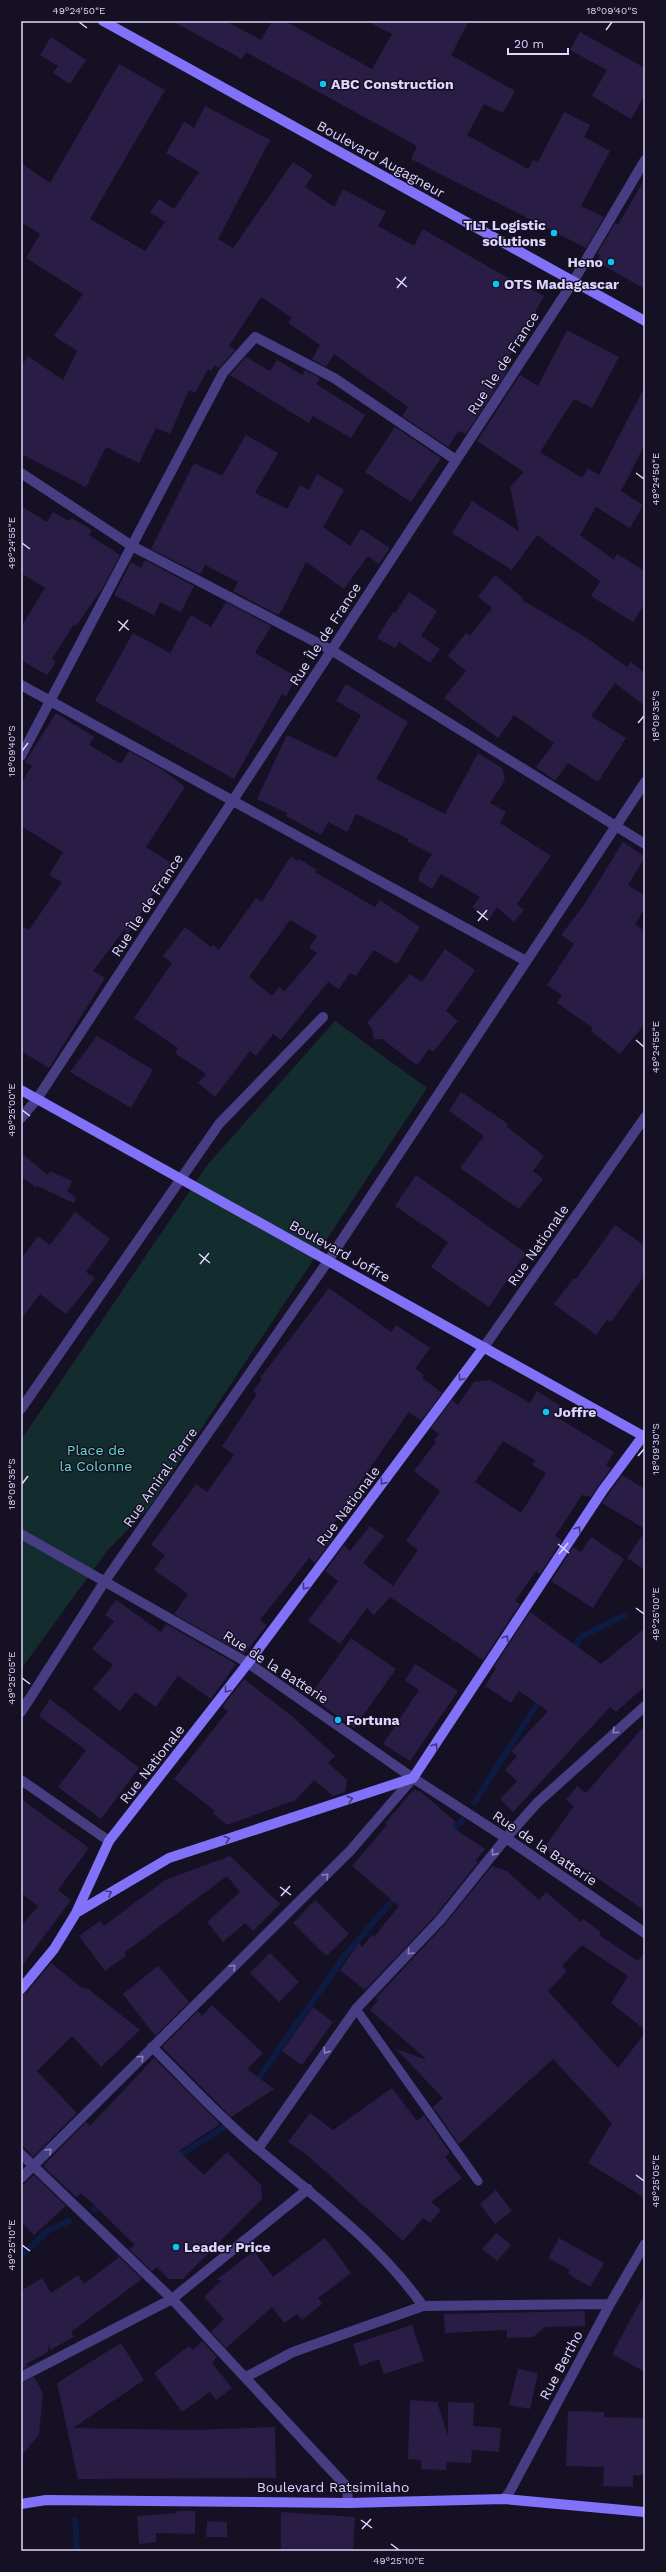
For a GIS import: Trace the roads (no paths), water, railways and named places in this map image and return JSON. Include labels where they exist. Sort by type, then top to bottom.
[{"type":"street","name":"Boulevard Augagneur","points":[[103,21],[645,322]]},
{"type":"street","name":"Rue Île de France","points":[[21,1118],[37,1099],[573,282],[645,160]]},
{"type":"street","points":[[21,756],[223,373],[256,337],[334,378],[456,460]]},
{"type":"street","points":[[21,473],[132,546],[331,650],[615,828],[645,844]]},
{"type":"street","points":[[21,685],[526,961]]},
{"type":"street","name":"Rue Amiral Pierre","points":[[21,1712],[105,1581],[328,1261],[645,782]]},
{"type":"street","points":[[21,1409],[219,1124],[324,1017]]},
{"type":"street","name":"Boulevard Joffre","points":[[21,1090],[644,1436]]},
{"type":"street","name":"Rue Nationale","points":[[21,1989],[54,1949],[76,1913],[109,1841],[248,1663],[484,1347],[645,1117]]},
{"type":"street","points":[[21,2178],[350,1851],[413,1778],[603,1490],[644,1436]]},
{"type":"street","name":"Rue de la Batterie","points":[[21,1534],[248,1663],[413,1778],[506,1838],[645,1933]]},
{"type":"street","points":[[258,2149],[356,2009],[441,1919],[506,1838],[543,1798],[645,1706]]},
{"type":"street","points":[[76,1913],[169,1858],[413,1778]]},
{"type":"street","points":[[21,1780],[109,1841]]},
{"type":"street","points":[[152,2047],[258,2149],[308,2188],[403,2278],[423,2306]]},
{"type":"street","points":[[21,2154],[172,2299],[246,2377],[347,2487],[348,2502]]},
{"type":"street","points":[[21,2377],[172,2299],[308,2188]]},
{"type":"street","name":"Rue Bertho","points":[[504,2499],[510,2493],[610,2304],[645,2244]]},
{"type":"street","points":[[246,2377],[293,2352],[423,2306],[610,2304]]},
{"type":"street","name":"Boulevard Ratsimilaho","points":[[21,2504],[46,2500],[348,2502],[504,2499],[645,2512]]},
{"type":"lane","points":[[356,2009],[478,2181]]},
{"type":"waterway","points":[[571,1652],[581,1637],[625,1615]]},
{"type":"waterway","points":[[474,1803],[541,1698]]},
{"type":"waterway","points":[[449,1834],[462,1821]]},
{"type":"waterway","points":[[260,2076],[346,1954],[398,1894]]},
{"type":"waterway","points":[[176,2158],[223,2128]]},
{"type":"waterway","points":[[94,2209],[103,2203]]},
{"type":"waterway","points":[[21,2256],[49,2230],[69,2221]]},
{"type":"waterway","points":[[75,2520],[77,2551]]},
{"type":"place","name":"ABC Construction","points":[[323,84]]},
{"type":"place","name":"TLT Logistic solutions","points":[[554,233]]},
{"type":"place","name":"Heno","points":[[611,262]]},
{"type":"place","name":"OTS Madagascar","points":[[496,284]]},
{"type":"place","name":"Joffre","points":[[546,1412]]},
{"type":"place","name":"Fortuna","points":[[338,1720]]},
{"type":"place","name":"Leader Price","points":[[176,2247]]},
{"type":"park label","name":"Place de la Colonne","points":[[96,1458]]}]
